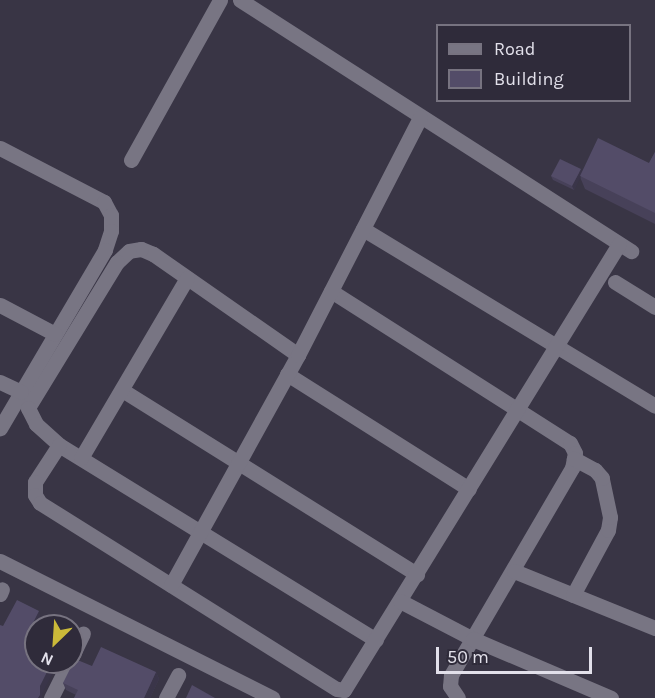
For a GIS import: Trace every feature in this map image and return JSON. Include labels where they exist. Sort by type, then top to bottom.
[{"type":"street","points":[[131,160],[220,0]]},
{"type":"street","points":[[59,445],[35,482],[35,495],[40,503],[337,689],[344,690],[557,348],[625,248],[240,0]]},
{"type":"street","points":[[171,585],[298,355],[420,118]]},
{"type":"street","points":[[0,148],[104,202],[111,215],[111,231],[105,250],[0,428]]},
{"type":"street","points":[[363,229],[655,406]]},
{"type":"street","points":[[298,355],[141,249],[129,251],[117,262],[28,408],[36,424],[59,445],[376,640]]},
{"type":"street","points":[[81,458],[187,279]]},
{"type":"street","points":[[615,282],[655,307]]},
{"type":"street","points":[[331,291],[570,443],[575,453],[572,468],[514,571],[451,675],[450,686],[458,698]]},
{"type":"street","points":[[0,305],[55,334]]},
{"type":"street","points":[[287,374],[469,489]]},
{"type":"street","points":[[0,382],[21,392]]},
{"type":"street","points":[[122,390],[417,574]]},
{"type":"street","points":[[573,595],[608,530],[610,517],[602,478],[595,470],[574,459]]},
{"type":"street","points":[[0,561],[272,698]]},
{"type":"street","points":[[514,571],[655,628]]},
{"type":"street","points":[[400,601],[472,639],[611,698]]},
{"type":"street","points":[[51,698],[63,674]]},
{"type":"street","points":[[166,698],[178,675]]},
{"type":"building","points":[[598,138],[649,163],[655,152],[655,213],[580,176]]},
{"type":"building","points":[[560,159],[581,169],[572,186],[551,176]]},
{"type":"building","points":[[17,600],[39,611],[38,614],[24,614],[24,674],[46,674],[40,686],[38,698],[0,698],[0,625],[3,626]]},
{"type":"building","points":[[101,647],[156,672],[144,698],[74,698],[78,690],[63,683],[68,674],[84,674],[84,663],[92,666]]},
{"type":"building","points":[[192,685],[215,698],[186,698]]}]
